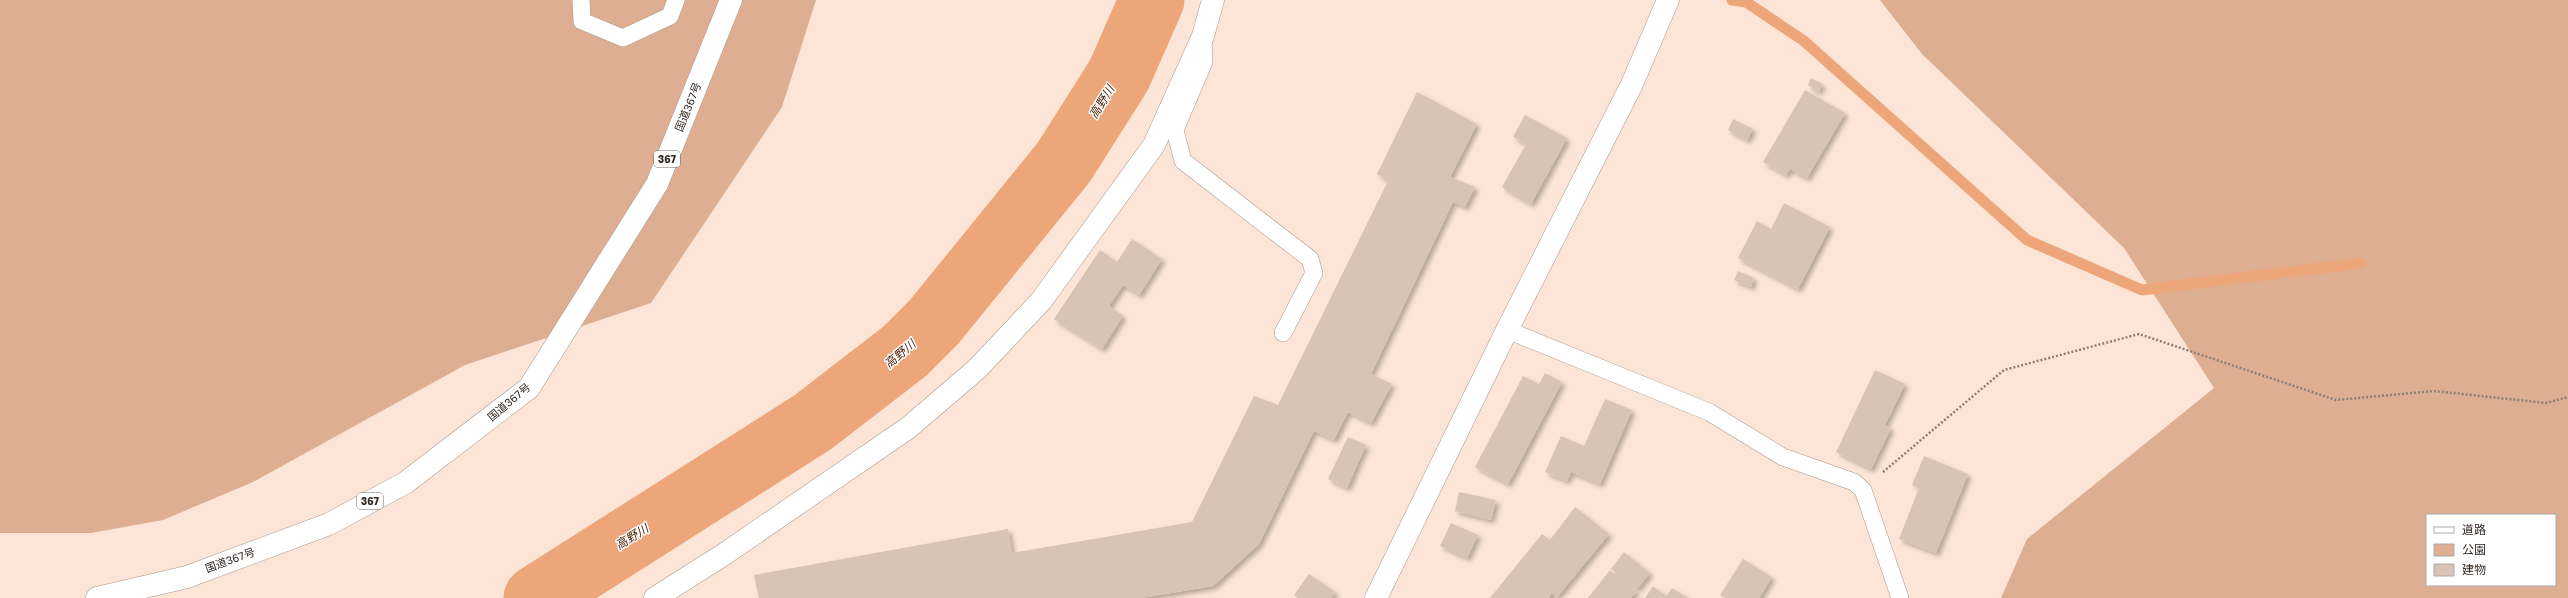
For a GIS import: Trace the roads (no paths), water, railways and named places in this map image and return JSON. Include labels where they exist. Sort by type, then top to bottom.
[{"type":"main road","name":"国道367号","points":[[97,598],[187,576],[329,524],[405,483],[529,388],[657,184],[731,0]]},
{"type":"main road","points":[[656,598],[723,555],[908,428],[977,369],[1041,301],[1154,145],[1202,36],[1212,0]]},
{"type":"main road","points":[[1377,598],[1507,330],[1632,84],[1668,0]]},
{"type":"lane","points":[[581,0],[582,21],[623,38],[670,16],[676,0]]},
{"type":"lane","points":[[1202,36],[1204,62],[1175,130],[1178,146],[1183,161],[1310,260],[1314,273],[1283,333]]},
{"type":"lane","points":[[1507,330],[1709,412],[1783,457],[1854,482],[1863,490],[1900,598]]},
{"type":"waterway","name":"高野川","points":[[536,598],[813,422],[905,351],[934,322],[1064,162],[1119,75],[1152,0]]},
{"type":"waterway","points":[[1732,0],[1746,2],[1804,41],[2027,240],[2142,290],[2361,263]]}]
